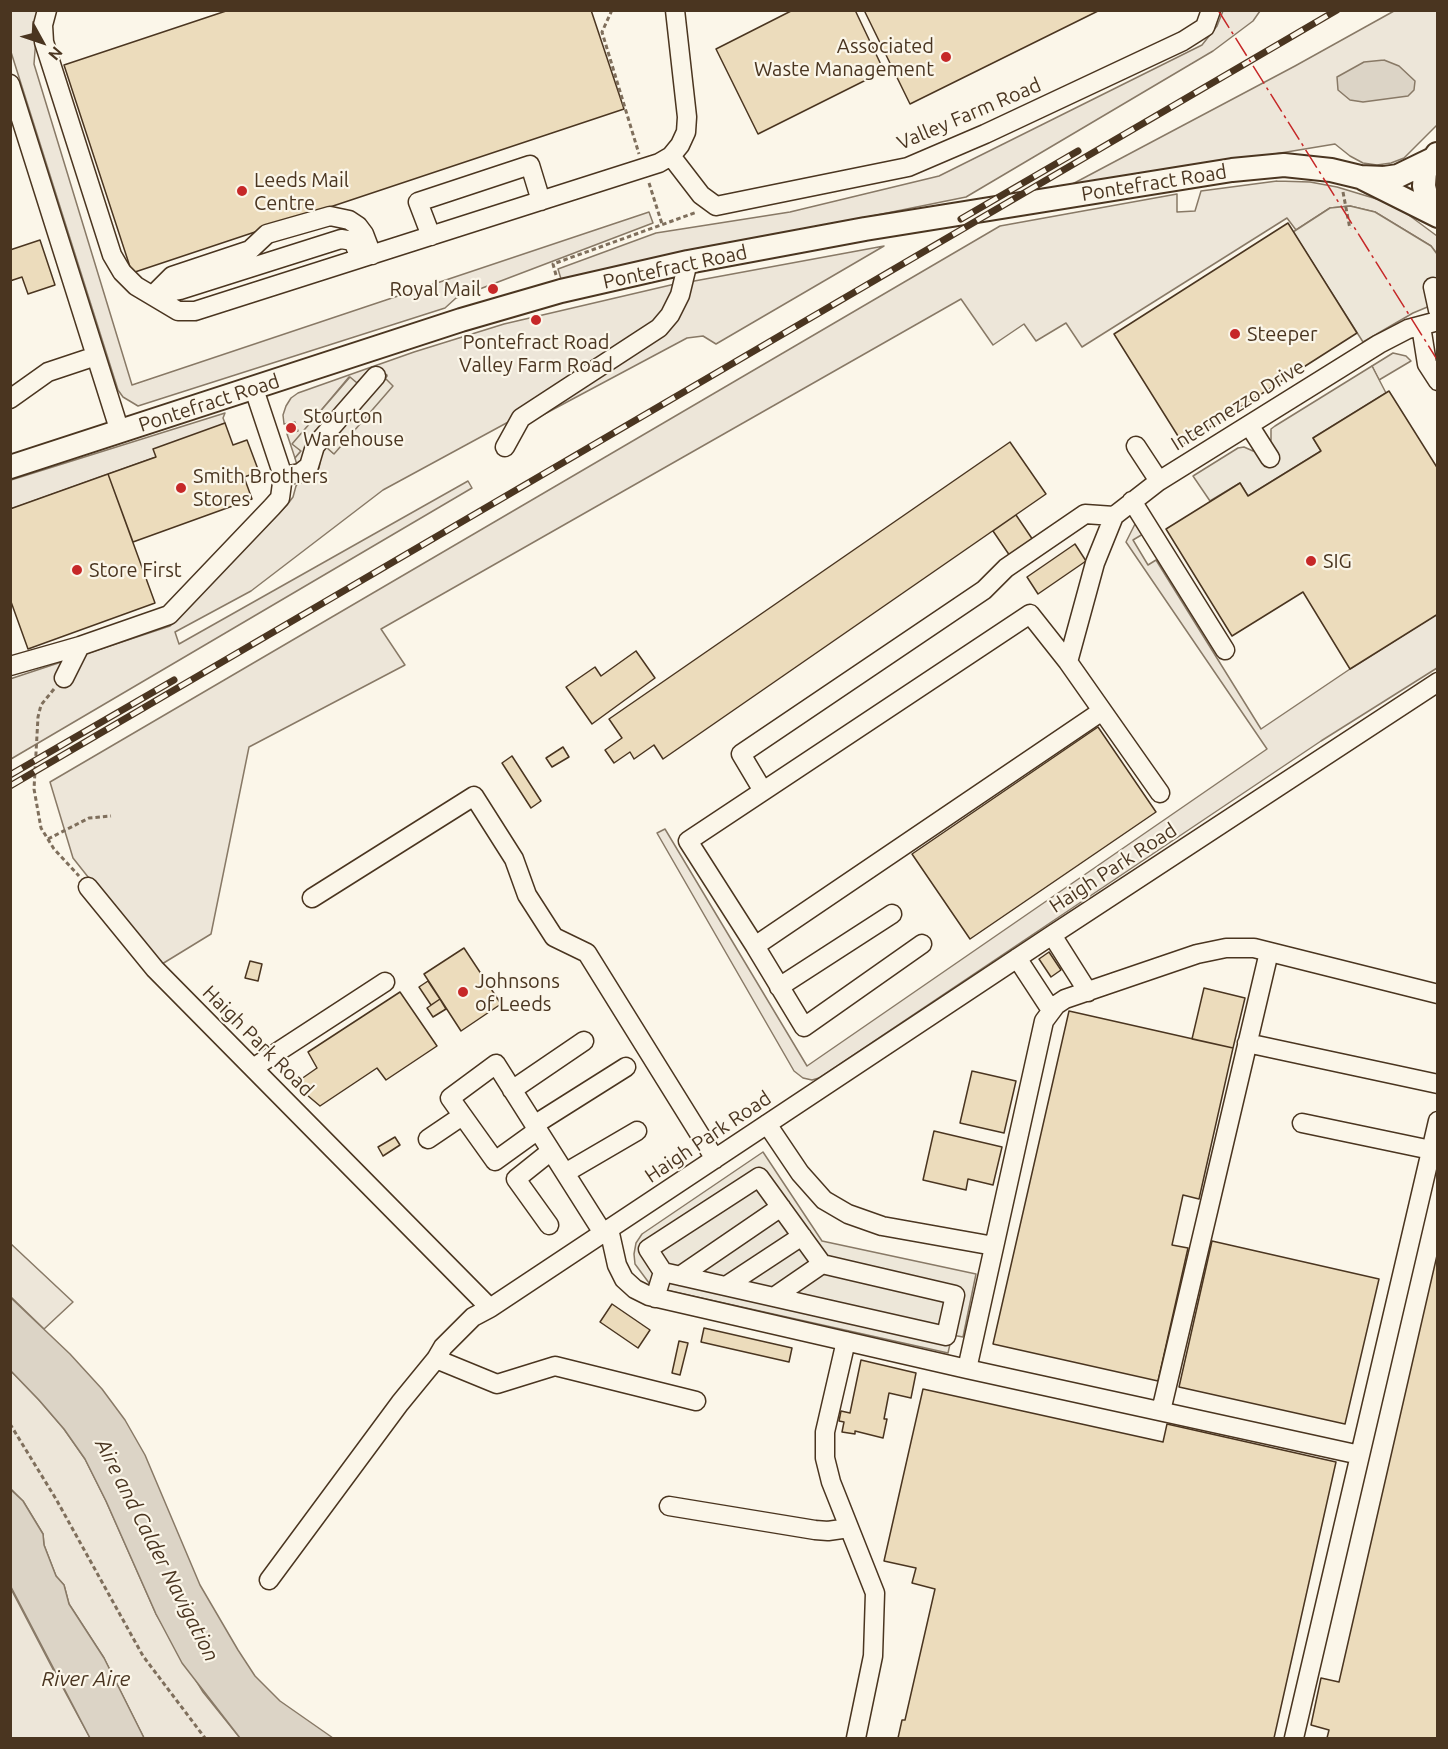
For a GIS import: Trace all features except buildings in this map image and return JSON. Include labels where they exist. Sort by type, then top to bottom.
[{"type":"main road","name":"Pontefract Road","points":[[10,467],[461,320],[561,291],[688,262],[865,229],[1232,170],[1284,165],[1384,178],[1398,176],[1434,156]]},
{"type":"main road","points":[[1434,156],[1425,172],[1424,186],[1427,200],[1437,214]]},
{"type":"main road","name":"Pontefract Road","points":[[1350,175],[1437,214]]},
{"type":"street","points":[[47,10],[43,26],[44,42],[112,255],[122,273],[136,286],[178,311],[195,311],[659,164],[671,156],[680,145],[686,132],[687,117],[675,10]]},
{"type":"street","name":"Valley Farm Road","points":[[716,206],[908,167],[985,134],[1183,41],[1205,27],[1211,10]]},
{"type":"street","points":[[10,84],[120,432]]},
{"type":"street","points":[[671,156],[701,195],[716,206]]},
{"type":"street","points":[[430,236],[418,202],[530,165],[541,201]]},
{"type":"street","points":[[153,296],[172,276],[250,250],[267,234],[330,216],[349,220],[358,226],[364,234],[366,256]]},
{"type":"street","points":[[153,296],[180,290],[341,239],[352,242],[366,256]]},
{"type":"street","points":[[505,447],[521,418],[659,328],[670,315],[680,295],[688,262]]},
{"type":"street","points":[[1433,287],[1437,310]]},
{"type":"street","points":[[1429,324],[1427,364],[1437,381]]},
{"type":"street","name":"Intermezzo Drive","points":[[1113,516],[1159,481],[1379,344],[1408,329],[1429,324]]},
{"type":"street","points":[[10,399],[48,372],[96,356]]},
{"type":"street","points":[[283,476],[300,473],[309,466],[315,446],[376,376]]},
{"type":"street","points":[[10,666],[80,646],[169,615],[280,498],[283,476],[254,389]]},
{"type":"street","points":[[1249,425],[1270,458]]},
{"type":"street","points":[[1136,446],[1159,481]]},
{"type":"street","points":[[1132,501],[1225,650]]},
{"type":"street","points":[[763,791],[741,754],[984,590],[1006,568],[1085,514],[1113,516],[1095,563],[1068,662]]},
{"type":"street","points":[[922,944],[804,1027],[688,841],[1030,614],[1068,662],[1160,793]]},
{"type":"street","points":[[64,678],[80,646]]},
{"type":"street","name":"Haigh Park Road","points":[[88,887],[155,969],[490,1308],[1437,682]]},
{"type":"street","points":[[755,946],[1102,711]]},
{"type":"street","points":[[312,898],[474,796],[514,859],[527,895],[554,937],[587,953],[715,1159]]},
{"type":"street","points":[[779,987],[892,914]]},
{"type":"street","points":[[1052,935],[1088,992]]},
{"type":"street","points":[[967,1369],[1044,1021],[1051,1010],[1065,999],[1197,954],[1227,948],[1254,948],[1437,994]]},
{"type":"street","points":[[1161,1411],[1269,952]]},
{"type":"street","points":[[1017,958],[1051,1010]]},
{"type":"street","points":[[253,1068],[385,982]]},
{"type":"street","points":[[512,1090],[584,1041]]},
{"type":"street","points":[[1247,1043],[1437,1084]]},
{"type":"street","points":[[626,1068],[536,1127],[495,1161],[450,1098],[496,1064],[512,1090],[536,1127],[565,1173],[606,1231],[624,1279],[635,1289],[656,1298],[1360,1455]]},
{"type":"street","points":[[428,1139],[462,1116]]},
{"type":"street","points":[[1294,1738],[1437,1121]]},
{"type":"street","points":[[1302,1123],[1431,1150]]},
{"type":"street","points":[[767,1124],[800,1173],[824,1200],[848,1215],[882,1226],[994,1246]]},
{"type":"street","points":[[565,1173],[637,1131]]},
{"type":"street","points":[[549,1226],[516,1179],[551,1151]]},
{"type":"street","points":[[759,1177],[781,1207],[822,1264],[955,1295],[946,1336],[671,1274],[648,1249],[759,1177]]},
{"type":"street","points":[[656,1298],[671,1274],[781,1207]]},
{"type":"street","points":[[726,1286],[802,1236]]},
{"type":"street","points":[[774,1297],[822,1264]]},
{"type":"street","points":[[269,1580],[400,1403],[436,1359],[442,1347],[473,1317],[490,1308]]},
{"type":"street","points":[[846,1341],[825,1432],[825,1458],[831,1482],[875,1593],[873,1656],[856,1738]]},
{"type":"street","points":[[436,1359],[497,1384],[555,1366],[696,1401]]},
{"type":"street","points":[[669,1506],[815,1530],[849,1528]]},
{"type":"path","points":[[612,10],[602,32],[662,224]]},
{"type":"path","points":[[1350,175],[1350,229]]},
{"type":"path","points":[[561,291],[554,264],[716,206]]},
{"type":"path","points":[[41,705],[38,717],[34,789],[41,828],[54,849],[88,887]]},
{"type":"path","points":[[48,839],[89,818],[111,816]]},
{"type":"path","points":[[10,1424],[56,1499],[143,1656],[205,1738]]},
{"type":"shaded area","points":[[10,11],[38,11],[34,64],[132,385],[649,212],[653,223],[456,298],[445,308],[138,406],[123,397],[118,390],[11,52]]},
{"type":"shaded area","points":[[1223,11],[1260,11],[1253,21],[1213,51],[966,197],[561,279],[558,269],[656,233],[790,212],[939,176],[1202,45],[1217,26]]},
{"type":"shaded area","points":[[1394,11],[1437,11],[1437,125],[1404,158],[1377,165],[1363,163],[1335,144],[1063,189],[1295,66]]},
{"type":"shaded area","points":[[1277,181],[1310,182],[1337,187],[1380,200],[1406,213],[1437,236],[1437,254],[1431,246],[1375,212],[1350,206],[1330,208],[1296,230],[1287,218],[1082,347],[1066,323],[1036,341],[1024,324],[993,345],[961,299],[381,629],[405,665],[249,747],[211,934],[162,964],[138,940],[73,858],[50,782],[1000,226],[1177,194],[1177,212],[1195,211],[1201,191]]},
{"type":"shaded area","points":[[1350,206],[1375,212],[1431,246],[1437,254],[1437,303],[1413,313],[1363,342],[1293,232],[1330,208]]},
{"type":"shaded area","points":[[884,246],[716,344],[703,336],[687,338],[537,418],[553,401],[641,347],[689,282]]},
{"type":"shaded area","points":[[675,284],[661,320],[512,420],[383,490],[251,591],[175,632],[179,644],[468,481],[472,488],[11,759],[10,679],[170,626],[287,505],[293,497],[296,486],[320,456],[325,446],[333,453],[387,376],[368,371],[357,383],[349,377],[293,444],[301,451],[295,458],[287,434],[298,431],[295,422],[284,424],[283,415],[291,398],[298,393],[414,352],[504,324]]},
{"type":"shaded area","points":[[1393,353],[1406,356],[1411,361],[1379,380],[1372,366]]},
{"type":"shaded area","points":[[1372,366],[1386,393],[1313,438],[1321,451],[1248,496],[1240,483],[1210,501],[1193,476],[1238,448],[1244,447],[1253,451],[1271,440],[1271,429],[1275,426]]},
{"type":"shaded area","points":[[378,368],[387,375],[385,378],[393,386],[334,454],[326,447],[322,451],[319,468],[310,477],[301,480],[295,458],[301,451],[292,444],[350,377],[357,383],[368,371]]},
{"type":"shaded area","points":[[225,413],[223,418],[225,423],[156,457],[11,509],[11,480]]},
{"type":"shaded area","points":[[1136,522],[1143,534],[1133,540],[1148,565],[1156,560],[1261,729],[1437,614],[1437,668],[1321,741],[819,1078],[812,1080],[803,1078],[794,1071],[657,833],[665,829],[807,1066],[1267,749],[1126,542]]},
{"type":"shaded area","points":[[763,1152],[822,1241],[976,1274],[963,1337],[952,1335],[948,1353],[652,1287],[635,1264],[636,1243],[642,1234]]},
{"type":"shaded area","points":[[10,1243],[73,1302],[44,1329],[11,1297]]},
{"type":"shaded area","points":[[11,1371],[64,1429],[85,1459],[156,1614],[203,1692],[240,1738],[144,1738],[104,1658],[69,1604],[64,1585],[56,1576],[44,1545],[43,1534],[23,1501],[11,1489]]},
{"type":"shaded area","points":[[10,1587],[56,1675],[90,1738],[11,1738]]},
{"type":"water","points":[[1384,60],[1399,66],[1415,81],[1414,90],[1408,96],[1363,102],[1350,100],[1338,90],[1337,77],[1364,62]]},
{"type":"water","name":"Aire and Calder Navigation","points":[[10,1297],[70,1354],[102,1389],[125,1420],[145,1455],[200,1585],[255,1676],[280,1701],[333,1738],[240,1738],[182,1663],[156,1614],[85,1459],[64,1429],[11,1371]]},
{"type":"water","name":"River Aire","points":[[10,1489],[23,1501],[43,1534],[44,1545],[56,1576],[64,1585],[69,1604],[104,1658],[144,1738],[90,1738],[11,1587]]},
{"type":"railway","points":[[10,786],[1337,10]]},
{"type":"railway","points":[[961,219],[1078,151]]},
{"type":"railway","points":[[10,775],[174,680]]},
{"type":"power","points":[[1218,10],[1438,361]]},
{"type":"place","name":"Associated Waste Management","points":[[946,57]]},
{"type":"place","name":"Leeds Mail Centre","points":[[242,191]]},
{"type":"place","name":"Royal Mail","points":[[493,289]]},
{"type":"place","name":"Pontefract Road Valley Farm Road","points":[[536,320]]},
{"type":"place","name":"Steeper","points":[[1235,334]]},
{"type":"place","name":"Stourton Warehouse","points":[[291,428]]},
{"type":"place","name":"Smith Brothers Stores","points":[[181,488]]},
{"type":"place","name":"SIG","points":[[1311,561]]},
{"type":"place","name":"Store First","points":[[77,570]]},
{"type":"place","name":"Johnsons of Leeds","points":[[463,992]]}]
